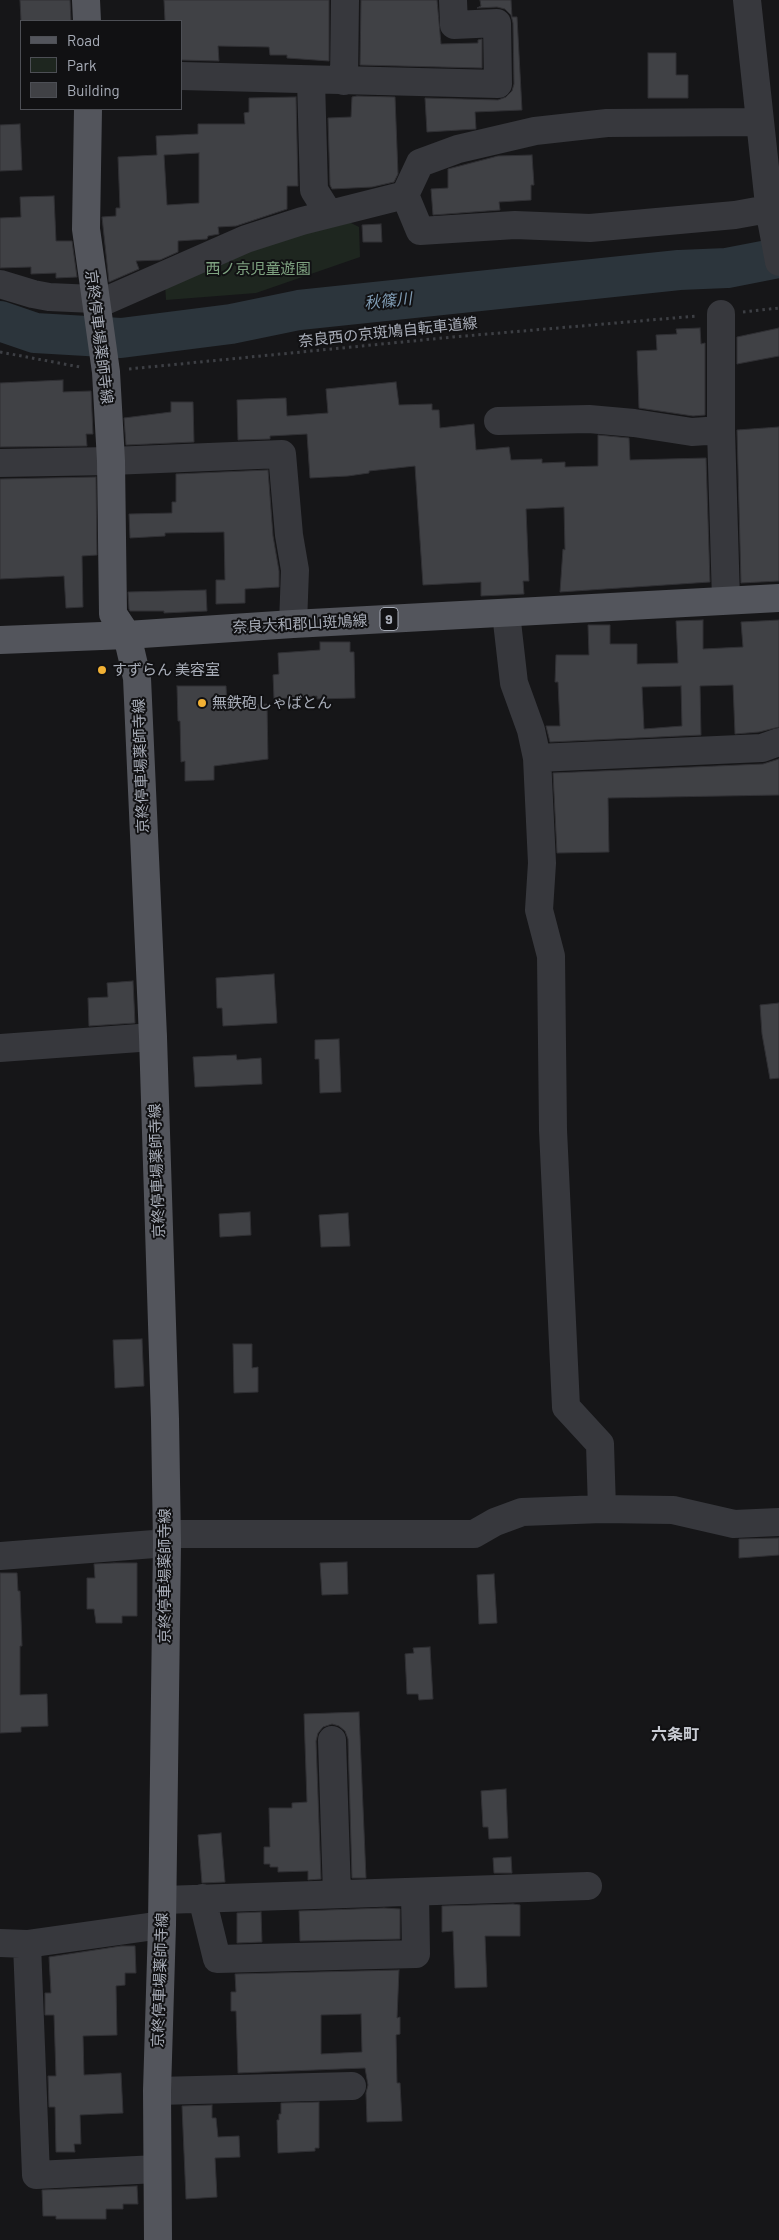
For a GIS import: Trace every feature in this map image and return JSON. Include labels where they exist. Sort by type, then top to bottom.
[{"type":"main road","points":[[86,0],[87,20]]},
{"type":"main road","name":"京終停車場薬師寺線","points":[[88,110],[86,229],[106,372],[111,461],[112,614],[127,635],[137,678],[153,1037],[165,1420],[166,1539],[162,1912],[157,2091],[158,2240]]},
{"type":"main road","name":"奈良大和郡山斑鳩線","points":[[0,640],[127,635],[293,624],[779,598]]},
{"type":"street","points":[[344,81],[345,0]]},
{"type":"street","points":[[182,76],[498,84],[497,23],[454,25],[453,0]]},
{"type":"street","points":[[747,0],[758,122],[773,210],[779,262]]},
{"type":"street","points":[[311,80],[314,190],[329,214]]},
{"type":"street","points":[[758,122],[607,123],[535,132],[458,149],[420,163],[405,195],[420,231],[515,225],[590,228],[773,210]]},
{"type":"street","points":[[0,284],[49,297],[94,298],[96,305],[246,239],[329,214],[405,195]]},
{"type":"street","points":[[721,314],[721,430],[726,600]]},
{"type":"street","points":[[498,421],[589,419],[634,423],[692,432],[721,430]]},
{"type":"street","points":[[0,463],[111,461],[282,454],[289,535],[295,570],[293,624]]},
{"type":"street","points":[[506,613],[514,683],[530,730],[537,758],[542,863],[539,910],[551,956],[553,1130],[566,1407],[600,1444],[602,1509]]},
{"type":"street","points":[[537,758],[762,748],[779,742]]},
{"type":"street","points":[[0,1048],[153,1037]]},
{"type":"street","points":[[0,1556],[166,1539],[474,1534],[495,1522],[522,1512],[602,1509],[673,1510],[734,1524],[779,1522]]},
{"type":"street","points":[[332,1740],[337,1894]]},
{"type":"street","points":[[0,1943],[27,1944],[162,1912],[202,1898],[588,1886]]},
{"type":"street","points":[[202,1898],[217,1959],[416,1954],[415,1892]]},
{"type":"street","points":[[27,1944],[36,2174],[157,2169]]},
{"type":"street","points":[[157,2091],[352,2086]]},
{"type":"path","name":"奈良西の京斑鳩自転車道線","points":[[0,352],[106,372],[453,336],[779,308]]},
{"type":"green space","name":"西ノ京児童遊園","points":[[349,222],[359,227],[360,257],[256,293],[166,300],[165,284],[251,248]]},
{"type":"building","points":[[20,0],[70,0],[71,20],[21,20]]},
{"type":"building","points":[[164,0],[329,0],[329,61],[287,58],[287,55],[270,55],[269,47],[218,46],[219,61],[182,60],[182,20],[165,20]]},
{"type":"building","points":[[361,0],[437,0],[441,44],[478,43],[478,40],[482,39],[482,68],[360,65]]},
{"type":"building","points":[[480,0],[511,0],[512,17],[517,17],[522,110],[475,112],[476,129],[427,132],[425,98],[498,100],[506,97],[512,91],[514,84],[513,23],[511,15],[505,9],[497,7],[477,8],[481,6]]},
{"type":"building","points":[[648,53],[676,53],[676,75],[688,75],[688,98],[648,98]]},
{"type":"building","points":[[296,97],[298,186],[287,186],[287,209],[236,226],[218,227],[219,234],[208,236],[207,239],[178,241],[178,252],[160,260],[136,261],[139,269],[109,282],[102,217],[116,216],[116,208],[120,208],[118,157],[157,155],[156,136],[198,134],[198,124],[245,124],[244,113],[249,112],[249,98]],"holes":[[[199,153],[199,203],[167,205],[164,155]]]},
{"type":"building","points":[[352,97],[395,97],[398,174],[394,182],[372,187],[332,189],[330,185],[328,118],[351,117]]},
{"type":"building","points":[[20,124],[22,170],[0,171],[0,125]]},
{"type":"building","points":[[532,155],[534,185],[531,185],[531,200],[499,202],[500,210],[433,215],[431,189],[448,188],[448,169],[498,156]]},
{"type":"building","points":[[54,196],[56,241],[72,241],[77,277],[56,278],[56,273],[31,274],[31,267],[0,268],[0,218],[21,217],[20,197]]},
{"type":"building","points":[[381,224],[382,242],[363,242],[362,225]]},
{"type":"building","points":[[700,328],[701,344],[705,343],[705,415],[693,416],[639,408],[637,351],[657,350],[656,335],[677,334],[676,329]]},
{"type":"building","points":[[779,328],[779,356],[737,364],[737,337]]},
{"type":"building","points":[[63,380],[63,392],[91,391],[93,434],[86,434],[87,446],[0,447],[0,383]]},
{"type":"building","points":[[396,382],[399,405],[432,404],[432,410],[439,410],[440,428],[474,424],[476,450],[509,447],[511,460],[542,459],[542,463],[565,462],[565,467],[598,466],[598,435],[629,438],[630,460],[706,458],[710,582],[560,592],[563,549],[565,550],[564,507],[526,509],[529,581],[523,581],[524,594],[481,596],[481,582],[423,585],[415,466],[369,471],[369,473],[348,476],[310,478],[307,434],[270,436],[270,439],[238,440],[237,400],[286,398],[287,416],[328,413],[326,389]]},
{"type":"building","points":[[171,402],[193,402],[194,442],[126,445],[124,418],[171,412]]},
{"type":"building","points":[[779,427],[779,581],[741,583],[737,430]]},
{"type":"building","points":[[268,470],[279,587],[245,589],[245,603],[216,604],[216,580],[225,580],[224,532],[165,533],[165,536],[130,538],[129,514],[172,513],[172,502],[176,502],[176,474]]},
{"type":"building","points":[[96,477],[97,555],[82,556],[83,607],[66,608],[64,576],[0,579],[0,479]]},
{"type":"building","points":[[206,590],[207,611],[164,613],[164,611],[130,611],[129,609],[128,592]]},
{"type":"building","points":[[703,620],[703,649],[743,647],[741,622],[779,620],[779,727],[759,732],[735,734],[733,685],[700,686],[701,735],[550,742],[546,726],[560,726],[558,682],[555,682],[556,655],[589,655],[588,625],[610,625],[610,644],[637,644],[637,664],[678,663],[676,621]],"holes":[[[681,686],[682,726],[644,729],[642,687]]]},
{"type":"building","points":[[320,642],[350,642],[350,652],[354,652],[355,698],[317,699],[317,696],[274,699],[273,675],[279,674],[278,653],[320,650]]},
{"type":"building","points":[[177,686],[226,686],[227,707],[267,704],[268,759],[214,766],[214,780],[185,781],[185,761],[181,762]]},
{"type":"building","points":[[779,759],[779,795],[608,798],[609,852],[557,853],[553,773],[763,764]]},
{"type":"building","points":[[274,974],[277,1023],[223,1026],[222,1008],[217,1008],[216,978]]},
{"type":"building","points":[[133,981],[135,1023],[89,1026],[88,998],[108,997],[107,983]]},
{"type":"building","points":[[779,1003],[779,1078],[770,1079],[762,1034],[760,1005]]},
{"type":"building","points":[[339,1039],[341,1092],[320,1093],[319,1059],[315,1059],[315,1040]]},
{"type":"building","points":[[236,1055],[237,1060],[261,1058],[262,1084],[195,1087],[193,1057]]},
{"type":"building","points":[[250,1212],[251,1235],[220,1237],[219,1214]]},
{"type":"building","points":[[348,1213],[350,1246],[321,1247],[319,1215]]},
{"type":"building","points":[[142,1339],[144,1386],[115,1388],[113,1340]]},
{"type":"building","points":[[233,1344],[252,1344],[252,1368],[258,1367],[258,1392],[234,1393]]},
{"type":"building","points":[[779,1538],[779,1555],[739,1558],[739,1539]]},
{"type":"building","points":[[347,1562],[348,1594],[322,1595],[320,1563]]},
{"type":"building","points":[[137,1563],[137,1616],[122,1616],[122,1623],[96,1623],[94,1609],[87,1609],[87,1578],[95,1578],[94,1564]]},
{"type":"building","points":[[0,1573],[17,1573],[18,1591],[20,1591],[22,1646],[20,1646],[20,1695],[47,1694],[48,1726],[21,1727],[21,1732],[0,1733]]},
{"type":"building","points":[[494,1574],[497,1623],[479,1624],[477,1575]]},
{"type":"building","points":[[430,1647],[433,1699],[419,1700],[418,1694],[407,1694],[405,1654],[414,1653],[413,1648]]},
{"type":"building","points":[[359,1712],[366,1878],[352,1878],[348,1739],[345,1731],[339,1726],[332,1724],[323,1727],[318,1733],[316,1741],[321,1879],[308,1880],[308,1871],[278,1872],[278,1867],[270,1867],[270,1864],[264,1864],[264,1847],[270,1847],[269,1808],[292,1808],[292,1803],[307,1802],[304,1714]]},
{"type":"building","points":[[506,1789],[508,1838],[489,1839],[488,1827],[483,1827],[481,1791]]},
{"type":"building","points":[[221,1833],[225,1882],[202,1883],[198,1835]]},
{"type":"building","points":[[511,1857],[512,1873],[494,1873],[493,1858]]},
{"type":"building","points":[[520,1905],[520,1936],[485,1936],[487,1987],[455,1988],[453,1931],[442,1932],[442,1906]]},
{"type":"building","points":[[400,1909],[400,1939],[300,1941],[299,1911]]},
{"type":"building","points":[[261,1912],[262,1942],[237,1943],[237,1913]]},
{"type":"building","points":[[121,1946],[135,1946],[136,1973],[125,1973],[125,1985],[116,1986],[117,2035],[83,2036],[84,2075],[121,2073],[123,2113],[80,2115],[81,2144],[74,2144],[75,2152],[56,2152],[55,2107],[49,2107],[48,2076],[56,2076],[54,2015],[45,2015],[45,1993],[51,1993],[49,1957]]},
{"type":"building","points":[[399,1970],[397,2018],[400,2017],[400,2034],[396,2035],[397,2083],[400,2083],[402,2121],[367,2122],[366,2093],[368,2085],[365,2068],[238,2073],[236,2011],[231,2011],[231,1992],[236,1992],[235,1974]],"holes":[[[361,2014],[362,2052],[321,2054],[321,2015]]]},
{"type":"building","points":[[319,2102],[319,2148],[315,2148],[315,2151],[278,2153],[277,2120],[279,2120],[279,2114],[281,2114],[281,2103]]},
{"type":"building","points":[[212,2105],[212,2118],[216,2118],[218,2137],[239,2136],[240,2157],[215,2158],[217,2197],[186,2199],[182,2106]]},
{"type":"building","points":[[137,2186],[138,2204],[123,2204],[123,2209],[106,2209],[106,2219],[56,2219],[56,2216],[43,2216],[42,2190]]},
{"type":"waterway","name":"秋篠川","points":[[0,321],[35,333],[121,338],[231,324],[299,310],[679,270],[727,268],[779,258]]},
{"type":"place","name":"すずらん 美容室","points":[[102,670]]},
{"type":"place","name":"無鉄砲しゃばとん","points":[[202,703]]},
{"type":"district","name":"六条町","points":[[675,1735]]}]
